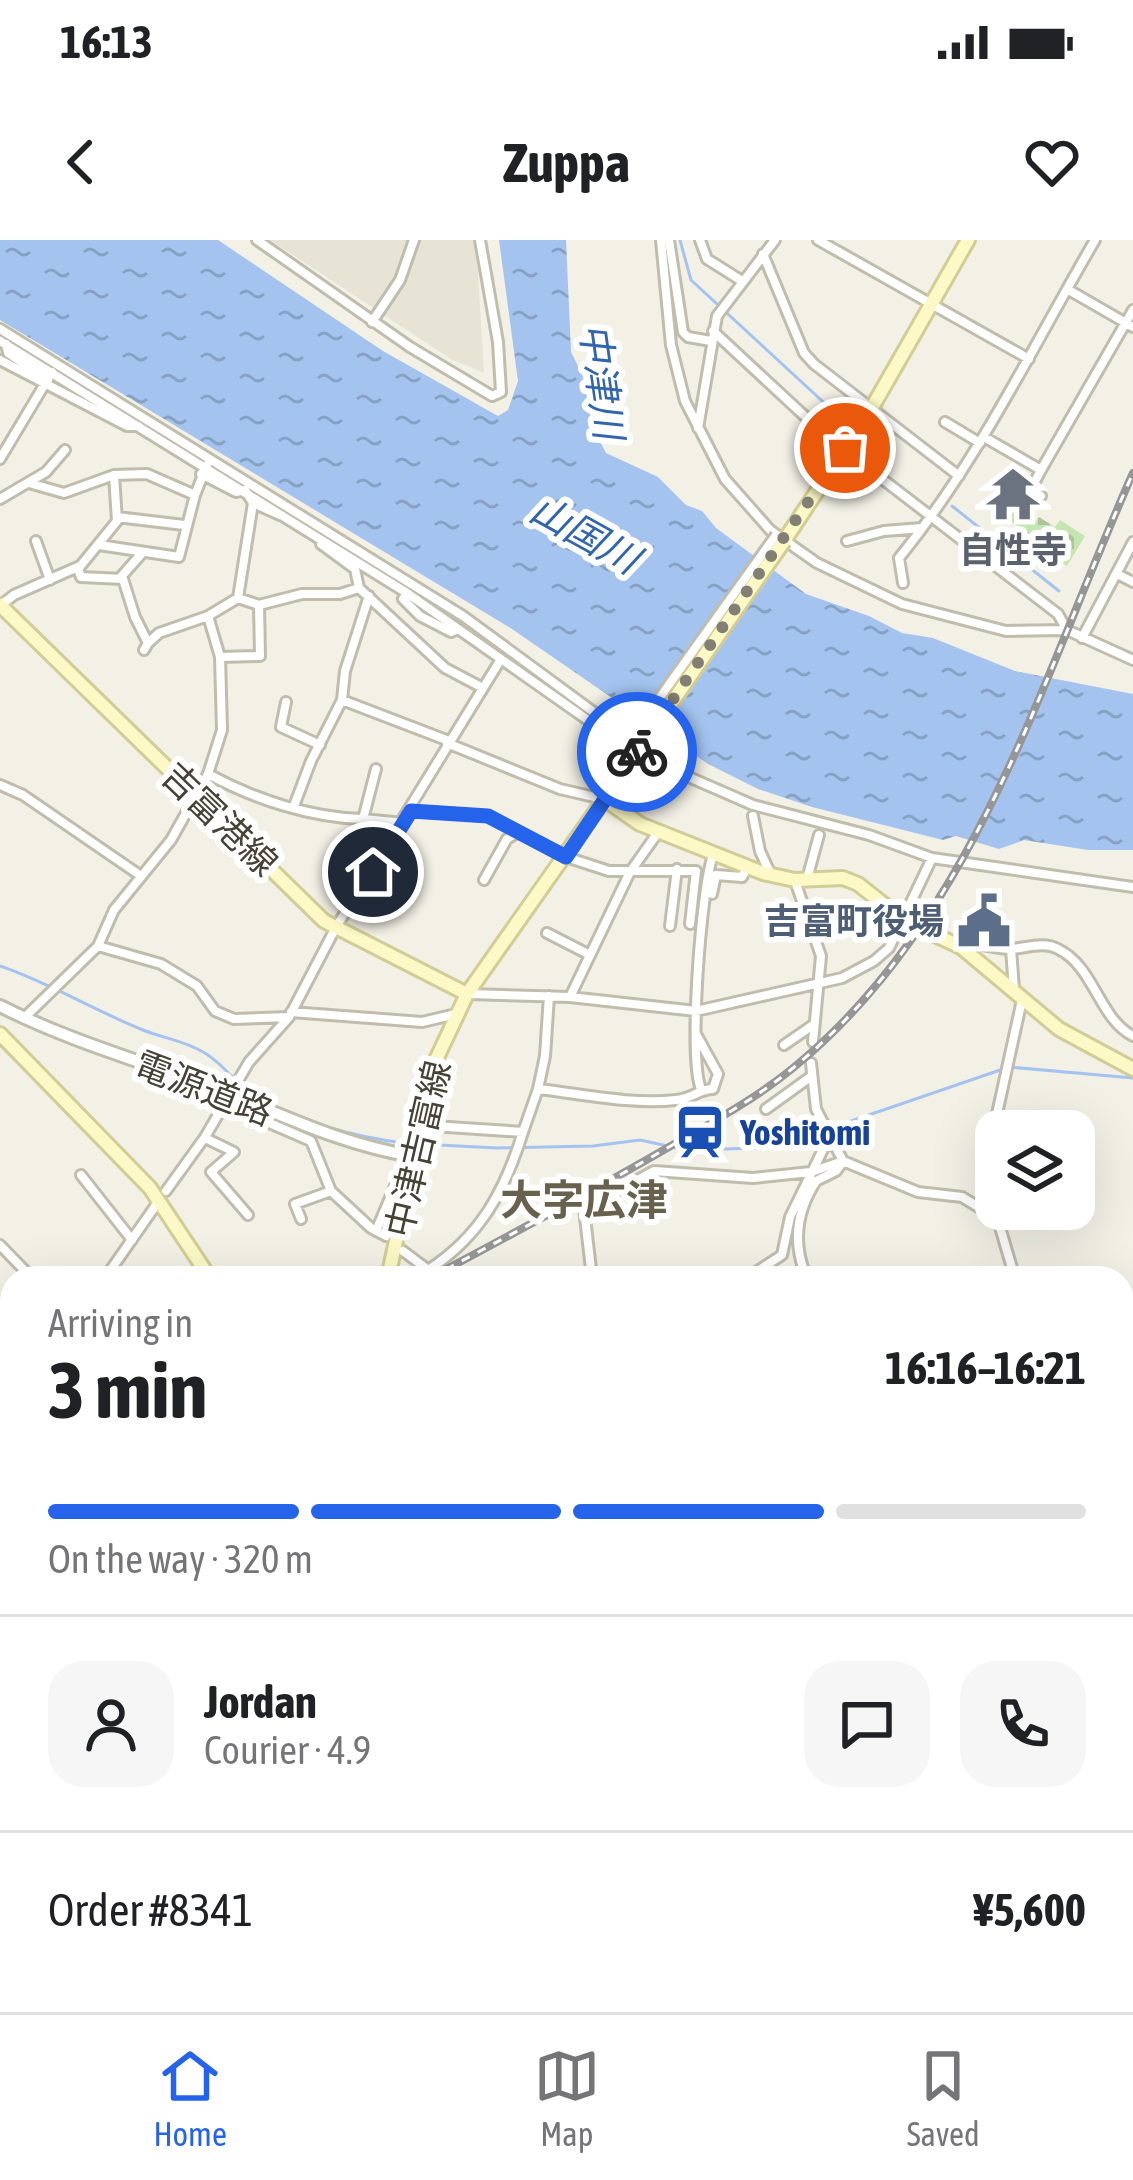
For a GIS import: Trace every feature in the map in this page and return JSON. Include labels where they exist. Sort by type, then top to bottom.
[{"type":"main road","name":"中津吉富線","points":[[390,1266],[434,1064],[467,994],[566,857],[631,750],[871,411],[968,240]]},
{"type":"main road","name":"吉富港線","points":[[0,605],[335,929],[467,994]]},
{"type":"main road","points":[[604,799],[659,831],[748,867],[801,879],[843,878],[858,884],[905,921],[961,947],[1059,1029],[1133,1069]]},
{"type":"main road","points":[[0,1034],[150,1188],[201,1266]]},
{"type":"street","points":[[257,240],[372,322],[492,396],[501,392],[498,342],[480,240]]},
{"type":"street","points":[[372,322],[400,280],[414,240]]},
{"type":"street","points":[[665,240],[683,332],[688,337],[712,336],[796,409],[1058,614],[1066,630]]},
{"type":"street","points":[[665,240],[671,345],[685,401],[736,496],[780,538],[868,589],[934,614],[1006,631],[1066,630],[1133,660]]},
{"type":"street","points":[[700,240],[707,259],[742,281]]},
{"type":"street","points":[[818,240],[1029,359]]},
{"type":"street","points":[[903,583],[899,558],[933,517],[982,440],[1095,240]]},
{"type":"street","points":[[698,430],[712,336],[723,308],[772,242]]},
{"type":"street","points":[[764,254],[804,353],[871,411],[959,476]]},
{"type":"street","points":[[1066,289],[1129,325]]},
{"type":"street","points":[[1041,496],[1031,489],[1129,325],[1133,310]]},
{"type":"street","points":[[0,329],[54,375],[127,426],[152,427],[188,445]]},
{"type":"street","points":[[0,360],[54,375],[188,445],[206,466]]},
{"type":"street","points":[[54,375],[444,604],[507,659],[631,750],[752,806],[869,835],[932,858],[1133,887]]},
{"type":"street","points":[[0,459],[54,375]]},
{"type":"street","points":[[945,422],[1041,470]]},
{"type":"street","points":[[0,499],[46,472],[65,449]]},
{"type":"street","points":[[98,545],[178,557],[184,525],[206,466]]},
{"type":"street","points":[[46,472],[61,492]]},
{"type":"street","points":[[29,483],[61,492],[114,475],[147,474],[195,495]]},
{"type":"street","points":[[0,605],[80,566],[117,517],[114,475]]},
{"type":"street","points":[[238,598],[253,503],[247,486]]},
{"type":"street","points":[[247,486],[357,567],[653,748]]},
{"type":"street","points":[[253,503],[271,514],[287,516]]},
{"type":"street","points":[[117,517],[184,525]]},
{"type":"street","points":[[847,542],[884,531],[924,528]]},
{"type":"street","points":[[36,542],[50,580]]},
{"type":"street","points":[[1082,638],[1133,542]]},
{"type":"street","points":[[80,566],[81,577],[120,578],[143,552]]},
{"type":"street","points":[[357,567],[359,588],[445,668],[481,687]]},
{"type":"street","points":[[1117,574],[1133,582]]},
{"type":"street","points":[[120,578],[146,646],[159,633],[208,616],[238,598],[259,604],[359,588]]},
{"type":"street","points":[[402,591],[407,580]]},
{"type":"street","points":[[294,806],[342,700],[345,671],[369,596]]},
{"type":"street","points":[[220,657],[260,656],[259,604]]},
{"type":"street","points":[[24,1018],[98,946],[114,910],[171,840],[208,774],[223,730],[220,657],[208,616]]},
{"type":"street","points":[[166,1191],[205,1138],[249,1061],[290,1014],[335,929],[411,811],[481,687],[507,659]]},
{"type":"street","points":[[342,700],[560,789],[604,799]]},
{"type":"street","points":[[286,702],[281,727],[320,745]]},
{"type":"street","points":[[363,818],[376,770]]},
{"type":"street","points":[[208,774],[319,816],[403,823]]},
{"type":"street","points":[[0,785],[23,795],[141,876]]},
{"type":"street","points":[[411,811],[488,816],[566,857],[609,871],[677,868],[696,872],[690,925]]},
{"type":"street","points":[[753,816],[771,874]]},
{"type":"street","points":[[570,997],[630,872],[659,831]]},
{"type":"street","points":[[484,880],[507,839],[518,832]]},
{"type":"street","points":[[813,1042],[821,956],[801,879],[819,835]]},
{"type":"street","points":[[702,1089],[696,1011],[703,899],[714,853]]},
{"type":"street","points":[[467,994],[570,997],[696,1011],[842,978],[889,948],[932,858]]},
{"type":"street","points":[[712,894],[716,875],[742,877],[748,867]]},
{"type":"street","points":[[670,926],[677,868]]},
{"type":"street","points":[[547,933],[590,955]]},
{"type":"street","points":[[98,946],[161,964],[197,986],[215,1011],[234,1018],[290,1014],[422,1022],[457,1014]]},
{"type":"street","points":[[961,947],[1057,947],[1090,981],[1118,1027],[1133,1036]]},
{"type":"street","points":[[999,1110],[1012,1059],[1017,996],[1011,949]]},
{"type":"street","points":[[434,1266],[475,1230],[505,1188],[538,1089],[549,996]]},
{"type":"street","name":"電源道路","points":[[0,1006],[225,1098],[372,1150],[412,1156]]},
{"type":"street","points":[[784,1046],[814,1024]]},
{"type":"street","points":[[538,1089],[659,1100],[713,1089],[719,1079],[696,1034]]},
{"type":"street","points":[[811,1063],[816,1109],[842,1161]]},
{"type":"street","points":[[766,1109],[811,1077]]},
{"type":"street","points":[[225,1098],[311,1141],[331,1191],[381,1233],[398,1179],[408,1180]]},
{"type":"street","points":[[433,1126],[523,1132]]},
{"type":"street","points":[[765,1266],[782,1255],[790,1217],[830,1135]]},
{"type":"street","points":[[205,1138],[234,1152],[211,1172],[248,1215]]},
{"type":"street","points":[[804,1266],[796,1239],[798,1223],[816,1180],[836,1171],[842,1161]]},
{"type":"street","points":[[591,1266],[584,1209],[654,1171],[753,1178],[811,1172],[842,1161],[917,1192],[962,1197],[975,1205]]},
{"type":"street","points":[[81,1175],[132,1240]]},
{"type":"street","points":[[302,1219],[296,1204],[331,1191]]},
{"type":"street","points":[[113,1266],[156,1205]]},
{"type":"street","points":[[999,1230],[1011,1266]]},
{"type":"street","points":[[404,1250],[423,1266]]},
{"type":"shaded area","points":[[270,240],[476,240],[484,373],[451,359]]},
{"type":"green space","points":[[994,502],[1033,525],[1039,517],[1055,527],[1060,520],[1085,536],[1067,566],[989,509]]},
{"type":"water","name":"山国川","points":[[0,240],[218,240],[383,351],[498,416],[508,410],[518,381],[499,240],[566,240],[571,352],[582,374],[593,428],[606,453],[658,477],[686,505],[702,511],[716,528],[806,594],[1015,671],[1133,694],[1133,850],[1088,850],[1024,840],[999,849],[956,836],[943,840],[812,807],[758,789],[708,764],[512,629],[0,320]]},
{"type":"waterway","points":[[680,240],[691,280],[845,422]]},
{"type":"waterway","points":[[952,506],[1059,591]]},
{"type":"waterway","points":[[1007,944],[1043,942]]},
{"type":"waterway","points":[[0,966],[143,1030],[196,1048],[263,1100],[303,1119],[410,1144]]},
{"type":"waterway","points":[[1105,999],[1115,1016]]},
{"type":"waterway","points":[[420,1144],[497,1148],[640,1140],[686,1150],[760,1148],[1009,1067],[1133,1078]]},
{"type":"railway","points":[[452,1266],[746,1102],[793,1068],[856,1008],[910,941],[997,793],[1133,473]]},
{"type":"way so far","points":[[637,752],[845,448]]},
{"type":"place","name":"自性寺","points":[[1013,494]]},
{"type":"place","name":"吉富町役場","points":[[984,921]]},
{"type":"place","name":"Yoshitomi","points":[[700,1132]]},
{"type":"district","name":"大字広津","points":[[584,1200]]},
{"type":"route","points":[[373,872],[411,811],[488,816],[566,857],[637,752]]},
{"type":"water label","name":"中津川","points":[[602,381]]}]
